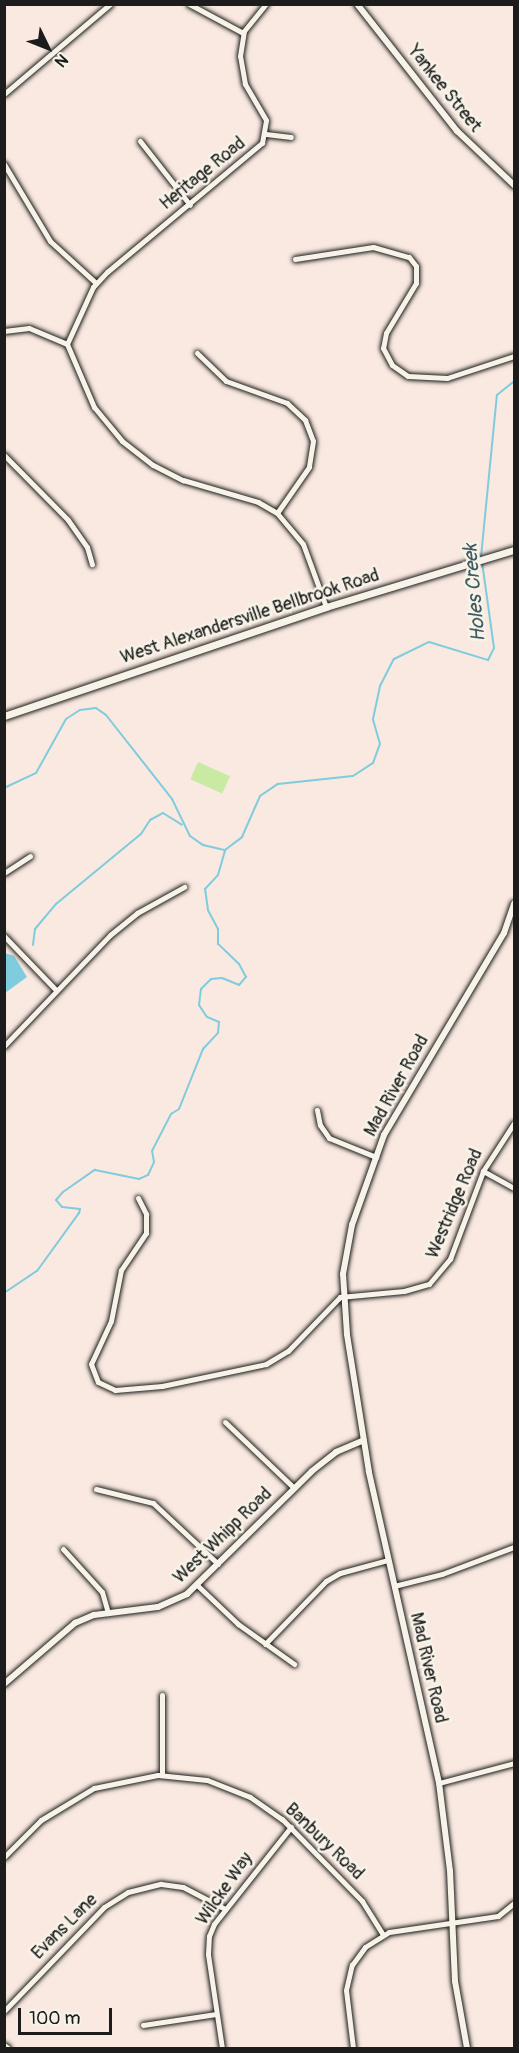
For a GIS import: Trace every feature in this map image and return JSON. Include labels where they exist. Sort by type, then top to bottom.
[{"type":"main road","name":"West Alexandersville Bellbrook Road","points":[[4,716],[326,607],[512,548]]},
{"type":"street","points":[[4,94],[110,4]]},
{"type":"street","points":[[189,4],[243,33],[266,4]]},
{"type":"street","name":"Yankee Street","points":[[357,4],[457,131],[514,185]]},
{"type":"street","name":"Heritage Road","points":[[67,344],[96,283],[255,153],[266,134],[266,120],[242,76],[243,33]]},
{"type":"street","points":[[266,134],[291,137]]},
{"type":"street","points":[[140,141],[190,205]]},
{"type":"street","points":[[4,164],[50,242],[96,283]]},
{"type":"street","points":[[295,259],[373,247],[409,257],[416,266],[416,282],[386,333],[383,348],[392,364],[408,376],[427,380],[447,378],[514,356]]},
{"type":"street","points":[[4,331],[29,328],[67,344],[94,407],[112,431],[142,458],[172,475],[239,495],[277,513],[303,544],[326,607]]},
{"type":"street","points":[[197,352],[226,381],[287,403],[306,420],[313,441],[309,467],[277,513]]},
{"type":"street","points":[[4,455],[68,520],[87,547],[92,564]]},
{"type":"street","points":[[4,873],[30,856]]},
{"type":"street","points":[[4,1046],[56,990],[126,921],[184,887]]},
{"type":"street","name":"Mad River Road","points":[[467,2049],[454,1981],[452,1922],[439,1783],[388,1560],[364,1440],[343,1296],[346,1244],[375,1156],[396,1113],[504,933],[514,904]]},
{"type":"street","points":[[4,936],[56,990]]},
{"type":"street","points":[[317,1110],[320,1125],[329,1138],[375,1156]]},
{"type":"street","name":"Westridge Road","points":[[343,1296],[414,1289],[435,1279],[450,1259],[483,1171],[514,1123]]},
{"type":"street","points":[[483,1171],[514,1188]]},
{"type":"street","points":[[138,1198],[146,1214],[146,1233],[121,1270],[111,1321],[91,1364],[94,1378],[103,1386],[138,1390],[266,1364],[288,1351],[343,1296]]},
{"type":"street","points":[[225,1422],[294,1488]]},
{"type":"street","name":"West Whipp Road","points":[[4,1684],[61,1633],[84,1619],[108,1613],[158,1608],[197,1585],[294,1488],[336,1452],[364,1440]]},
{"type":"street","points":[[96,1489],[153,1503],[218,1564]]},
{"type":"street","points":[[394,1586],[442,1574],[514,1547]]},
{"type":"street","points":[[63,1549],[102,1592],[108,1613]]},
{"type":"street","points":[[265,1644],[326,1581],[340,1573],[388,1560]]},
{"type":"street","points":[[197,1585],[265,1644],[294,1664]]},
{"type":"street","points":[[162,1695],[162,1775]]},
{"type":"street","points":[[439,1783],[514,1763]]},
{"type":"street","name":"Banbury Road","points":[[4,1857],[41,1820],[71,1799],[106,1784],[162,1775],[207,1780],[237,1791],[291,1827],[362,1900],[383,1934]]},
{"type":"street","name":"Wilcke Way","points":[[222,2049],[208,1944],[212,1929],[291,1827]]},
{"type":"street","name":"Evans Lane","points":[[4,2011],[104,1907],[128,1892],[171,1884],[201,1893],[225,1910]]},
{"type":"street","points":[[353,2049],[347,1979],[359,1953],[383,1934],[498,1916],[514,1903]]},
{"type":"street","points":[[143,2025],[216,2014]]},
{"type":"street","points":[[4,2045],[8,2049]]},
{"type":"green space","points":[[198,762],[230,776],[222,794],[190,779]]},
{"type":"water","points":[[5,953],[14,956],[27,977],[5,993]]},
{"type":"waterway","name":"Holes Creek","points":[[481,557],[497,395],[514,381]]},
{"type":"waterway","name":"Holes Creek","points":[[4,788],[36,773],[66,719],[80,710],[96,708],[106,715],[172,799],[190,836],[203,845],[225,850],[242,837],[260,796],[278,784],[353,776],[373,763],[380,744],[373,719],[380,686],[394,659],[429,642],[488,660],[494,648],[482,562]]},
{"type":"waterway","points":[[33,945],[35,929],[56,904],[141,834],[150,820],[163,813],[182,825]]},
{"type":"waterway","points":[[4,1293],[37,1271],[79,1213],[80,1209],[62,1207],[56,1200],[63,1192],[95,1170],[139,1179],[148,1175],[154,1162],[152,1151],[171,1114],[179,1109],[203,1049],[218,1033],[219,1022],[207,1017],[199,1005],[201,989],[211,979],[222,978],[239,985],[246,977],[239,964],[218,944],[218,929],[208,910],[205,889],[218,875],[225,850]]}]
